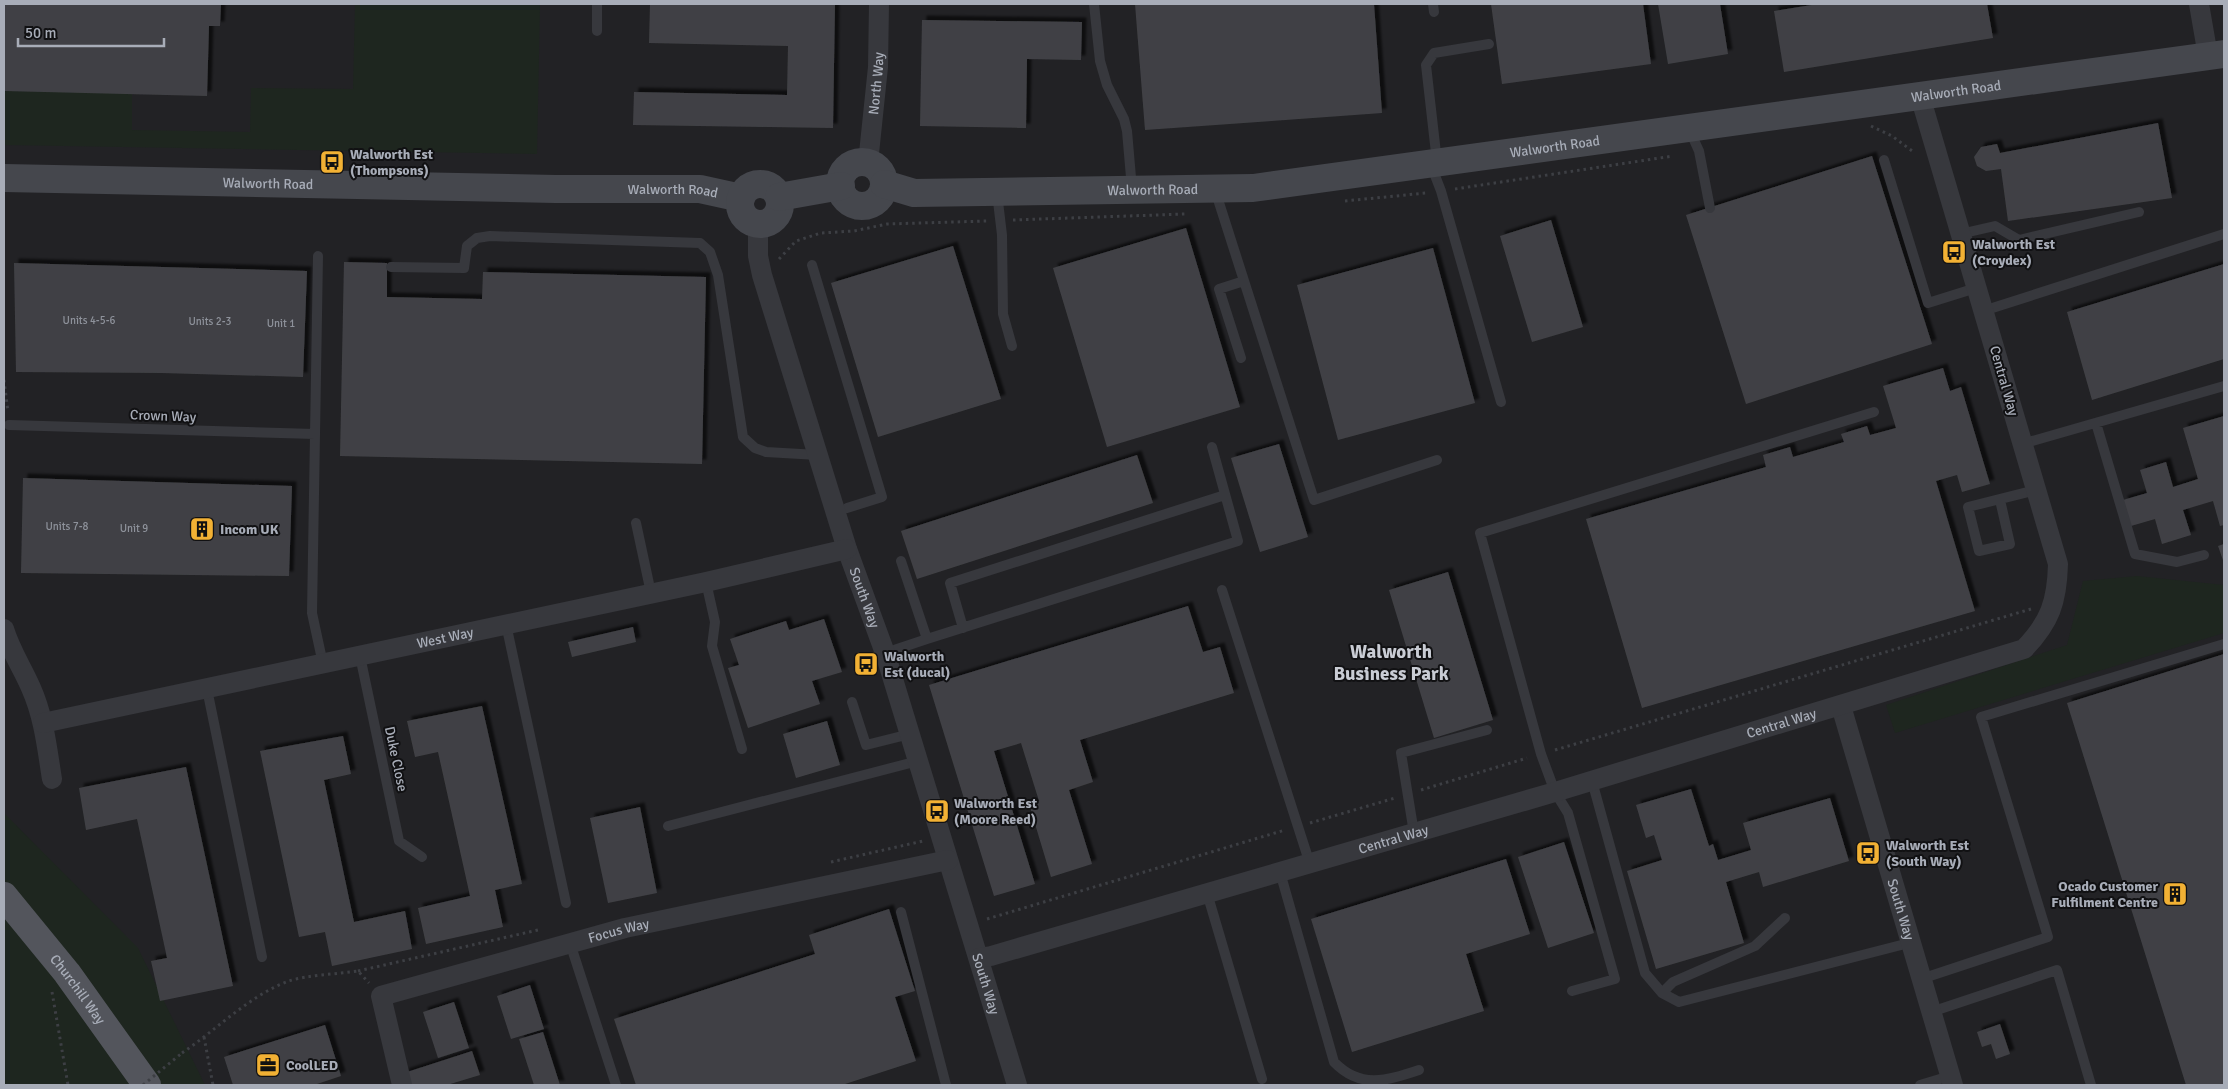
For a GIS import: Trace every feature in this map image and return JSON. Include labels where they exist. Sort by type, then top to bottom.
[{"type":"main road","name":"Churchill Way","points":[[4,896],[67,973],[147,1085]]},
{"type":"street","name":"North Way","points":[[868,163],[877,76],[879,4]]},
{"type":"street","points":[[2199,4],[2216,55]]},
{"type":"street","name":"Walworth Road","points":[[884,184],[914,193],[1252,188],[2216,55]]},
{"type":"street","name":"Central Way","points":[[979,958],[1555,792],[2024,649],[2041,632],[2050,613],[2058,587],[2058,564],[1920,96]]},
{"type":"street","points":[[861,162],[868,163],[880,171],[884,184],[879,198],[867,205],[860,206],[847,199],[841,186],[844,173],[848,167],[861,162]]},
{"type":"street","name":"Walworth Road","points":[[4,178],[556,189],[700,189],[741,198]]},
{"type":"street","points":[[763,184],[775,190],[780,204],[775,217],[770,221],[758,224],[746,217],[742,212],[741,198],[750,187],[763,184]]},
{"type":"street","points":[[779,197],[841,186]]},
{"type":"street","name":"South Way","points":[[758,224],[758,256],[762,275],[847,549],[885,653],[1017,1085]]},
{"type":"street","name":"West Way","points":[[43,723],[651,594],[847,549]]},
{"type":"street","points":[[4,629],[7,651],[32,688],[43,723],[52,778]]},
{"type":"street","name":"South Way","points":[[1841,706],[1951,1081]]},
{"type":"street","name":"Focus Way","points":[[381,996],[625,928],[948,860]]},
{"type":"street","points":[[381,996],[402,1085]]},
{"type":"lane","points":[[597,31],[598,4]]},
{"type":"lane","points":[[1094,4],[1100,60],[1107,85],[1124,119],[1127,131],[1132,190]]},
{"type":"lane","points":[[1489,44],[1434,53],[1426,65],[1434,163],[1501,402]]},
{"type":"lane","points":[[1688,128],[1699,151],[1710,208]]},
{"type":"lane","points":[[1884,160],[1928,303],[1976,288]]},
{"type":"lane","points":[[1214,189],[1314,500],[1437,460]]},
{"type":"lane","points":[[997,192],[1002,235],[1003,314],[1012,346]]},
{"type":"lane","points":[[1960,234],[1995,226],[2019,240],[2139,212]]},
{"type":"lane","points":[[1983,311],[2224,234]]},
{"type":"lane","points":[[391,267],[464,268],[467,246],[477,238],[490,236],[700,244],[710,252],[718,275],[742,437],[755,448],[766,452],[818,454]]},
{"type":"lane","points":[[318,256],[312,613],[323,664]]},
{"type":"lane","points":[[812,265],[882,497],[847,508]]},
{"type":"lane","points":[[1241,358],[1219,289],[1244,281]]},
{"type":"lane","points":[[2022,444],[2224,386]]},
{"type":"lane","points":[[1572,991],[1615,979],[1568,813],[1555,792],[1541,754],[1480,533],[1874,412]]},
{"type":"lane","points":[[2096,423],[2135,554],[2177,562],[2204,555]]},
{"type":"lane","name":"Crown Way","points":[[9,425],[315,434]]},
{"type":"lane","points":[[885,653],[1238,541],[1212,447]]},
{"type":"lane","points":[[2000,500],[2010,544],[1978,551],[1968,507],[2036,490]]},
{"type":"lane","points":[[964,628],[950,583],[1225,495]]},
{"type":"lane","points":[[636,523],[651,594]]},
{"type":"lane","points":[[901,561],[926,639]]},
{"type":"lane","points":[[706,582],[716,622],[712,646],[742,749]]},
{"type":"lane","points":[[1222,590],[1310,864]]},
{"type":"lane","points":[[506,624],[566,902]]},
{"type":"lane","points":[[1921,979],[2048,937],[1981,717],[2224,644]]},
{"type":"lane","name":"Duke Close","points":[[360,656],[399,841],[422,858]]},
{"type":"lane","points":[[207,688],[212,736],[262,957]]},
{"type":"lane","points":[[852,702],[866,745],[910,734]]},
{"type":"lane","points":[[1414,833],[1401,753],[1487,730]]},
{"type":"lane","points":[[668,826],[918,761]]},
{"type":"lane","points":[[1592,781],[1645,973],[1662,993],[1679,1002],[1909,943]]},
{"type":"lane","points":[[1280,872],[1334,1062],[1343,1073],[1358,1080],[1377,1084],[1419,1070]]},
{"type":"lane","points":[[1207,893],[1262,1079]]},
{"type":"lane","points":[[901,912],[946,1085]]},
{"type":"lane","points":[[1662,993],[1673,982],[1755,946],[1786,918]]},
{"type":"lane","points":[[570,943],[616,1085]]},
{"type":"lane","points":[[1931,1012],[2057,970],[2091,1085]]},
{"type":"lane","points":[[1920,1085],[1951,1081]]},
{"type":"path","points":[[4,380],[9,425]]},
{"type":"path","points":[[142,1085],[182,1052],[204,1038],[242,1006],[289,981],[358,971],[381,996]]},
{"type":"path","points":[[51,985],[68,1085]]},
{"type":"path","points":[[204,1038],[214,1085]]},
{"type":"shaded area","name":"Walworth Business Park","points":[[4,4],[2224,4],[2224,1085],[160,1085],[4,816]]},
{"type":"shaded area","points":[[355,4],[540,4],[537,154],[4,145],[4,91],[132,93],[132,130],[250,132],[251,88],[353,89]]},
{"type":"shaded area","points":[[2137,576],[2224,585],[2224,633],[1895,733],[1886,705],[2067,645],[2083,581]]},
{"type":"shaded area","points":[[4,813],[138,948],[205,1085],[4,1085]]},
{"type":"building","points":[[4,4],[221,4],[220,26],[209,26],[207,96],[4,91]]},
{"type":"building","points":[[650,4],[835,4],[833,128],[633,125],[634,92],[787,95],[788,46],[649,43]]},
{"type":"building","points":[[1135,4],[1374,4],[1382,113],[1145,130]]},
{"type":"building","points":[[1491,4],[1643,4],[1651,64],[1502,84]]},
{"type":"building","points":[[1658,4],[1720,4],[1728,54],[1668,64]]},
{"type":"building","points":[[1818,4],[1987,4],[1993,38],[1784,72],[1774,11]]},
{"type":"building","points":[[922,20],[1082,22],[1081,60],[1027,59],[1026,128],[920,126]]},
{"type":"building","points":[[2158,123],[2172,198],[2008,221],[2001,169],[1986,171],[1977,166],[1974,157],[1981,147],[1997,144],[2000,153]]},
{"type":"building","points":[[1872,156],[1932,344],[1746,404],[1686,215]]},
{"type":"building","points":[[1551,220],[1583,327],[1532,342],[1500,236]]},
{"type":"building","points":[[1186,228],[1240,407],[1107,447],[1053,268]]},
{"type":"building","points":[[953,246],[1001,399],[878,437],[831,283]]},
{"type":"building","points":[[1433,248],[1475,403],[1338,440],[1297,285]]},
{"type":"building","points":[[344,262],[387,263],[387,297],[482,299],[483,272],[706,277],[702,464],[340,456]]},
{"type":"building","points":[[14,263],[307,271],[303,377],[162,373],[16,372]]},
{"type":"building","points":[[2224,264],[2224,359],[2092,400],[2067,312]]},
{"type":"building","points":[[1943,368],[1950,391],[1961,387],[1990,484],[1962,492],[1957,475],[1936,481],[1975,611],[1642,708],[1586,519],[1766,467],[1763,455],[1790,447],[1793,457],[1844,442],[1841,434],[1867,426],[1870,435],[1896,428],[1883,386]]},
{"type":"building","points":[[2224,416],[2224,525],[2220,526],[2213,501],[2183,510],[2191,535],[2162,544],[2155,519],[2131,526],[2123,500],[2147,493],[2140,470],[2166,462],[2173,487],[2198,479],[2183,428]]},
{"type":"building","points":[[1279,444],[1308,537],[1260,552],[1231,458]]},
{"type":"building","points":[[1137,455],[1153,503],[917,579],[901,531]]},
{"type":"building","points":[[23,478],[292,486],[289,576],[21,573]]},
{"type":"building","points":[[2224,544],[2224,563],[2218,546]]},
{"type":"building","points":[[1448,572],[1493,720],[1434,738],[1389,590]]},
{"type":"building","points":[[1188,606],[1203,652],[1220,647],[1234,693],[1080,740],[1093,782],[1069,790],[1092,864],[1051,877],[1029,804],[1039,801],[1021,743],[994,751],[1035,884],[994,896],[929,685]]},
{"type":"building","points":[[824,619],[842,672],[812,681],[820,704],[748,728],[728,668],[739,665],[730,639],[786,621],[789,630]]},
{"type":"building","points":[[633,627],[636,642],[572,657],[568,642]]},
{"type":"building","name":"Ocado Customer Fulfilment Centre","points":[[2224,654],[2224,1085],[2186,1085],[2067,703]]},
{"type":"building","points":[[482,706],[522,884],[495,890],[503,927],[426,944],[418,908],[470,896],[438,752],[415,757],[407,721]]},
{"type":"building","points":[[827,721],[840,765],[796,778],[783,734]]},
{"type":"building","points":[[343,736],[351,774],[324,780],[354,922],[405,911],[412,949],[332,966],[325,932],[299,937],[260,751]]},
{"type":"building","points":[[186,767],[233,986],[160,1001],[151,961],[167,958],[137,819],[86,830],[79,788]]},
{"type":"building","points":[[1691,789],[1709,846],[1713,844],[1718,860],[1751,850],[1743,823],[1830,798],[1849,861],[1763,887],[1759,872],[1726,882],[1744,943],[1656,969],[1627,871],[1662,860],[1654,835],[1646,838],[1636,805]]},
{"type":"building","points":[[640,807],[657,893],[608,903],[590,818]]},
{"type":"building","points":[[1564,842],[1594,933],[1548,948],[1518,857]]},
{"type":"building","points":[[1506,859],[1530,934],[1466,954],[1484,1011],[1352,1052],[1311,919]]},
{"type":"building","points":[[889,909],[915,991],[895,997],[916,1061],[842,1085],[636,1085],[614,1019],[815,954],[809,935]]},
{"type":"building","points":[[530,985],[544,1029],[511,1039],[497,996]]},
{"type":"building","points":[[454,1002],[469,1048],[438,1058],[423,1012]]},
{"type":"building","points":[[2000,1024],[2010,1054],[1996,1059],[1991,1044],[1982,1047],[1977,1032]]},
{"type":"building","points":[[325,1025],[341,1076],[314,1085],[233,1085],[224,1057]]},
{"type":"building","points":[[543,1032],[560,1085],[534,1085],[519,1039]]},
{"type":"building","points":[[472,1051],[480,1075],[447,1085],[408,1085],[404,1073]]},
{"type":"place","name":"Walworth Est (Thompsons)","points":[[332,162]]},
{"type":"place","name":"Walworth Est (Croydex)","points":[[1954,252]]},
{"type":"place","name":"Incom UK","points":[[202,529]]},
{"type":"place","name":"Walworth Est (ducal)","points":[[866,664]]},
{"type":"place","name":"Walworth Est (Moore Reed)","points":[[937,811]]},
{"type":"place","name":"Walworth Est (South Way)","points":[[1868,853]]},
{"type":"place","name":"Ocado Customer Fulfilment Centre","points":[[2175,894]]},
{"type":"place","name":"CoolLED","points":[[268,1065]]},
{"type":"district","name":"Walworth Business Park","points":[[1391,663]]}]
